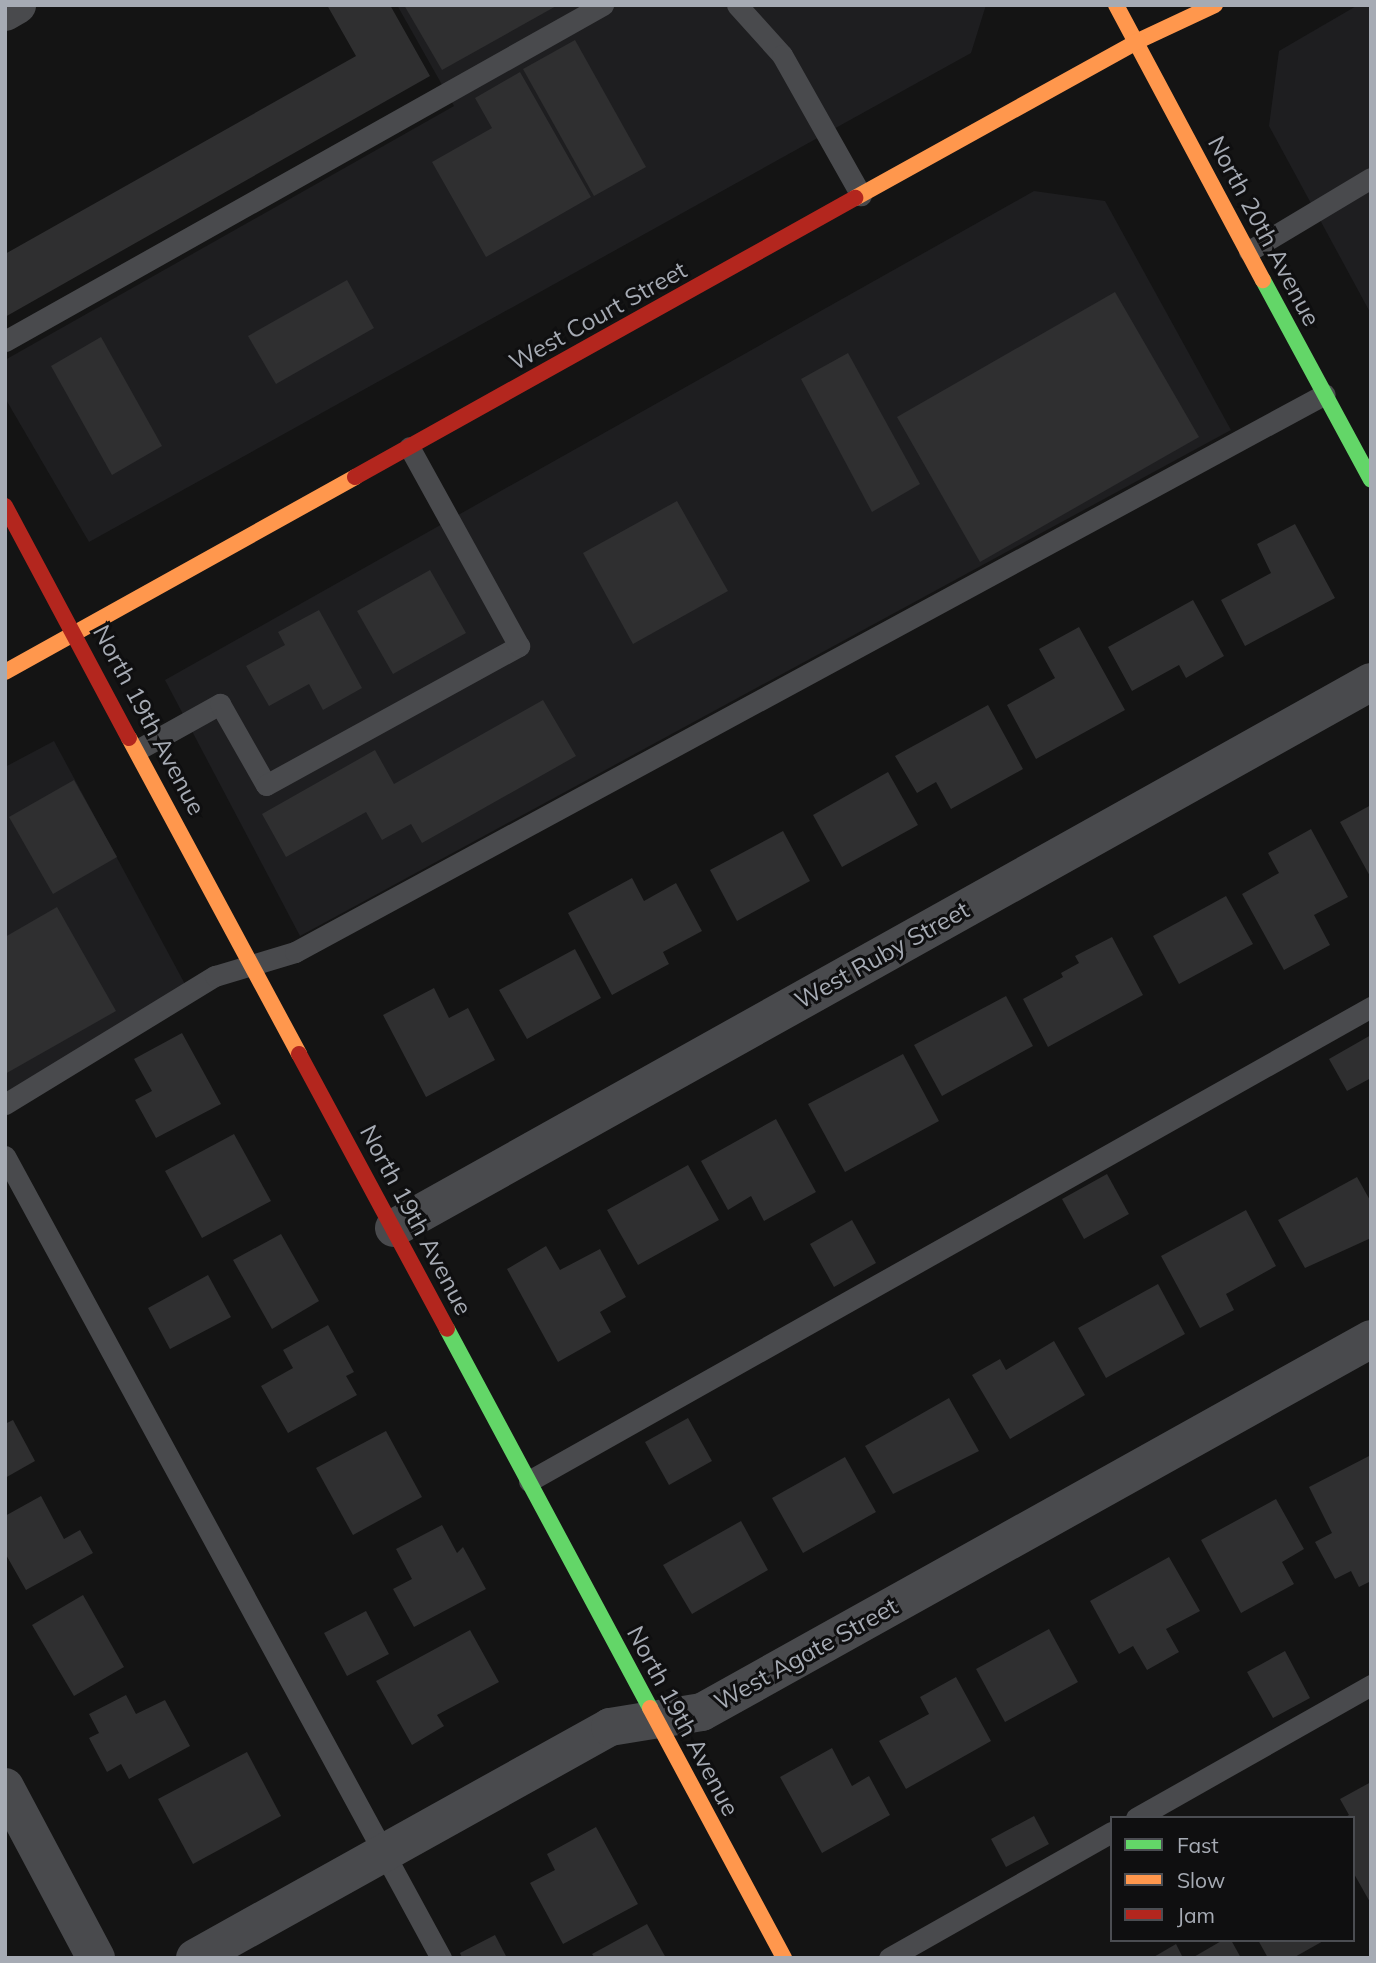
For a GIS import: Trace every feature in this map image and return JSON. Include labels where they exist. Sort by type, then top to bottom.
[{"type":"main road","name":"North 20th Avenue","points":[[1116,5],[1138,41],[1371,480]]},
{"type":"main road","name":"West Court Street","points":[[5,672],[1138,41],[1215,5]]},
{"type":"main road","name":"North 19th Avenue","points":[[5,506],[77,632],[784,1958]]},
{"type":"street","points":[[5,12],[17,5]]},
{"type":"street","name":"West Ruby Street","points":[[394,1228],[1371,682]]},
{"type":"street","name":"West Agate Street","points":[[195,1958],[610,1727],[711,1707],[1371,1339]]},
{"type":"street","points":[[5,1787],[96,1958]]},
{"type":"lane","points":[[5,341],[603,5]]},
{"type":"lane","points":[[737,5],[787,62],[861,195]]},
{"type":"lane","points":[[1249,251],[1371,178]]},
{"type":"lane","points":[[5,1104],[215,976],[307,946],[1325,394]]},
{"type":"lane","points":[[138,749],[220,704],[266,785],[519,646],[410,447]]},
{"type":"lane","points":[[529,1481],[1371,1007]]},
{"type":"lane","points":[[5,1156],[441,1958]]},
{"type":"lane","points":[[1140,1816],[1371,1685]]},
{"type":"lane","points":[[889,1958],[1110,1833]]},
{"type":"shaded area","points":[[397,5],[986,5],[971,53],[89,542],[5,398],[5,360],[454,106]]},
{"type":"shaded area","points":[[1358,5],[1371,5],[1371,314],[1269,126],[1279,51]]},
{"type":"shaded area","points":[[1034,191],[1105,201],[1231,430],[300,936],[165,680]]},
{"type":"shaded area","points":[[54,741],[193,999],[5,1100],[5,767]]},
{"type":"building","points":[[327,5],[390,5],[430,76],[5,317],[5,254],[356,56]]},
{"type":"building","points":[[404,5],[558,5],[442,70]]},
{"type":"building","points":[[575,40],[646,167],[594,196],[523,69]]},
{"type":"building","points":[[520,72],[591,197],[486,257],[432,162],[492,128],[475,98]]},
{"type":"building","points":[[347,280],[374,328],[276,384],[248,336]]},
{"type":"building","points":[[1115,292],[1199,437],[980,562],[897,417]]},
{"type":"building","points":[[101,337],[162,446],[112,475],[51,366]]},
{"type":"building","points":[[848,353],[920,484],[872,512],[801,379]]},
{"type":"building","points":[[677,501],[728,591],[633,644],[583,553]]},
{"type":"building","points":[[1295,524],[1335,598],[1245,646],[1221,600],[1271,573],[1257,544]]},
{"type":"building","points":[[430,570],[466,633],[393,674],[357,611]]},
{"type":"building","points":[[1193,600],[1224,656],[1186,678],[1179,665],[1132,691],[1108,647]]},
{"type":"building","points":[[319,610],[362,688],[323,710],[309,684],[269,706],[246,666],[285,645],[278,632]]},
{"type":"building","points":[[1079,627],[1125,710],[1036,759],[1007,705],[1055,678],[1039,649]]},
{"type":"building","points":[[543,700],[576,756],[422,843],[411,824],[382,840],[366,812],[286,857],[262,814],[375,750],[394,784]]},
{"type":"building","points":[[988,705],[1023,769],[951,809],[936,782],[917,793],[895,756]]},
{"type":"building","points":[[888,772],[918,825],[842,867],[813,815]]},
{"type":"building","points":[[74,780],[117,857],[53,894],[9,817]]},
{"type":"building","points":[[1371,805],[1371,878],[1340,822]]},
{"type":"building","points":[[1311,829],[1348,897],[1314,915],[1330,945],[1284,970],[1242,894],[1279,873],[1268,853]]},
{"type":"building","points":[[783,831],[810,881],[737,921],[710,870]]},
{"type":"building","points":[[632,878],[644,901],[676,883],[702,931],[663,952],[669,964],[612,995],[568,913]]},
{"type":"building","points":[[1226,896],[1253,944],[1179,984],[1153,936]]},
{"type":"building","points":[[57,907],[116,1011],[5,1074],[5,937]]},
{"type":"building","points":[[1112,937],[1143,995],[1048,1047],[1023,999],[1063,977],[1061,973],[1079,963],[1075,956]]},
{"type":"building","points":[[575,949],[601,998],[527,1039],[499,990]]},
{"type":"building","points":[[434,988],[449,1018],[468,1008],[495,1060],[426,1097],[383,1015]]},
{"type":"building","points":[[1006,996],[1033,1046],[942,1096],[914,1045]]},
{"type":"building","points":[[182,1033],[221,1104],[156,1138],[135,1100],[152,1091],[134,1059]]},
{"type":"building","points":[[1371,1035],[1371,1078],[1347,1091],[1329,1059]]},
{"type":"building","points":[[903,1054],[939,1121],[845,1172],[808,1104]]},
{"type":"building","points":[[776,1119],[816,1192],[764,1221],[751,1196],[728,1210],[701,1161]]},
{"type":"building","points":[[234,1134],[271,1201],[202,1238],[165,1171]]},
{"type":"building","points":[[688,1165],[719,1220],[638,1265],[607,1210]]},
{"type":"building","points":[[1107,1174],[1129,1214],[1084,1239],[1062,1199]]},
{"type":"building","points":[[1357,1177],[1371,1202],[1371,1238],[1305,1268],[1278,1220]]},
{"type":"building","points":[[1246,1210],[1276,1266],[1226,1294],[1234,1310],[1200,1328],[1161,1256]]},
{"type":"building","points":[[852,1220],[876,1263],[834,1287],[810,1244]]},
{"type":"building","points":[[281,1234],[319,1301],[272,1329],[233,1260]]},
{"type":"building","points":[[546,1246],[560,1270],[600,1249],[626,1297],[600,1312],[611,1332],[558,1362],[507,1269]]},
{"type":"building","points":[[208,1275],[231,1317],[170,1349],[148,1308]]},
{"type":"building","points":[[1158,1284],[1185,1334],[1106,1378],[1078,1328]]},
{"type":"building","points":[[328,1325],[354,1372],[346,1376],[357,1395],[288,1433],[261,1386],[293,1368],[283,1350]]},
{"type":"building","points":[[1054,1341],[1085,1395],[1010,1439],[972,1375],[1000,1359],[1006,1370]]},
{"type":"building","points":[[949,1398],[979,1451],[893,1494],[865,1446]]},
{"type":"building","points":[[688,1418],[712,1461],[669,1485],[645,1442]]},
{"type":"building","points":[[13,1420],[35,1461],[5,1478],[5,1424]]},
{"type":"building","points":[[386,1431],[422,1497],[353,1535],[316,1468]]},
{"type":"building","points":[[1371,1455],[1371,1581],[1359,1587],[1351,1571],[1335,1579],[1315,1542],[1332,1533],[1309,1487]]},
{"type":"building","points":[[845,1457],[876,1512],[803,1553],[772,1498]]},
{"type":"building","points":[[41,1496],[64,1539],[80,1530],[93,1553],[26,1590],[5,1553],[5,1516]]},
{"type":"building","points":[[1276,1499],[1304,1549],[1282,1562],[1294,1584],[1241,1613],[1201,1540]]},
{"type":"building","points":[[741,1521],[768,1570],[692,1614],[663,1565]]},
{"type":"building","points":[[442,1525],[457,1553],[463,1547],[486,1589],[414,1627],[393,1589],[412,1579],[396,1549]]},
{"type":"building","points":[[1169,1557],[1200,1611],[1166,1629],[1179,1652],[1147,1670],[1133,1646],[1119,1654],[1090,1601]]},
{"type":"building","points":[[83,1595],[124,1667],[74,1696],[32,1625]]},
{"type":"building","points":[[366,1611],[389,1654],[347,1676],[324,1633]]},
{"type":"building","points":[[1049,1629],[1078,1682],[1005,1722],[976,1669]]},
{"type":"building","points":[[470,1630],[499,1682],[437,1715],[444,1726],[412,1745],[376,1681]]},
{"type":"building","points":[[1285,1651],[1310,1698],[1273,1718],[1247,1672]]},
{"type":"building","points":[[956,1677],[991,1741],[906,1789],[879,1741],[929,1714],[920,1697]]},
{"type":"building","points":[[126,1695],[136,1714],[165,1700],[190,1746],[129,1779],[121,1764],[107,1772],[89,1738],[99,1733],[89,1714]]},
{"type":"building","points":[[832,1748],[852,1786],[869,1776],[890,1815],[822,1853],[780,1777]]},
{"type":"building","points":[[247,1752],[281,1816],[193,1864],[158,1799]]},
{"type":"building","points":[[1371,1782],[1371,1904],[1355,1876],[1355,1816],[1347,1816],[1340,1799]]},
{"type":"building","points":[[1034,1816],[1049,1844],[1006,1867],[991,1839]]},
{"type":"building","points":[[596,1827],[638,1904],[563,1944],[530,1883],[555,1870],[547,1854]]},
{"type":"building","points":[[647,1924],[666,1958],[595,1958],[592,1954]]},
{"type":"building","points":[[495,1935],[507,1958],[462,1958],[460,1953]]},
{"type":"building","points":[[1220,1942],[1232,1942],[1241,1958],[1192,1958]]},
{"type":"building","points":[[1259,1942],[1321,1942],[1293,1958],[1268,1958]]},
{"type":"building","points":[[1176,1944],[1183,1958],[1152,1958]]},
{"type":"traffic: fast","points":[[1263,280],[1371,480]]},
{"type":"traffic: fast","points":[[447,1329],[650,1708]]},
{"type":"traffic: slow","points":[[1116,5],[1263,280]]},
{"type":"traffic: slow","points":[[1138,41],[1215,5]]},
{"type":"traffic: slow","points":[[855,198],[1138,41]]},
{"type":"traffic: slow","points":[[5,672],[355,477]]},
{"type":"traffic: slow","points":[[129,738],[299,1054]]},
{"type":"traffic: slow","points":[[650,1708],[784,1958]]},
{"type":"traffic: jam","points":[[355,477],[855,198]]},
{"type":"traffic: jam","points":[[5,506],[129,738]]},
{"type":"traffic: jam","points":[[299,1054],[447,1329]]}]
